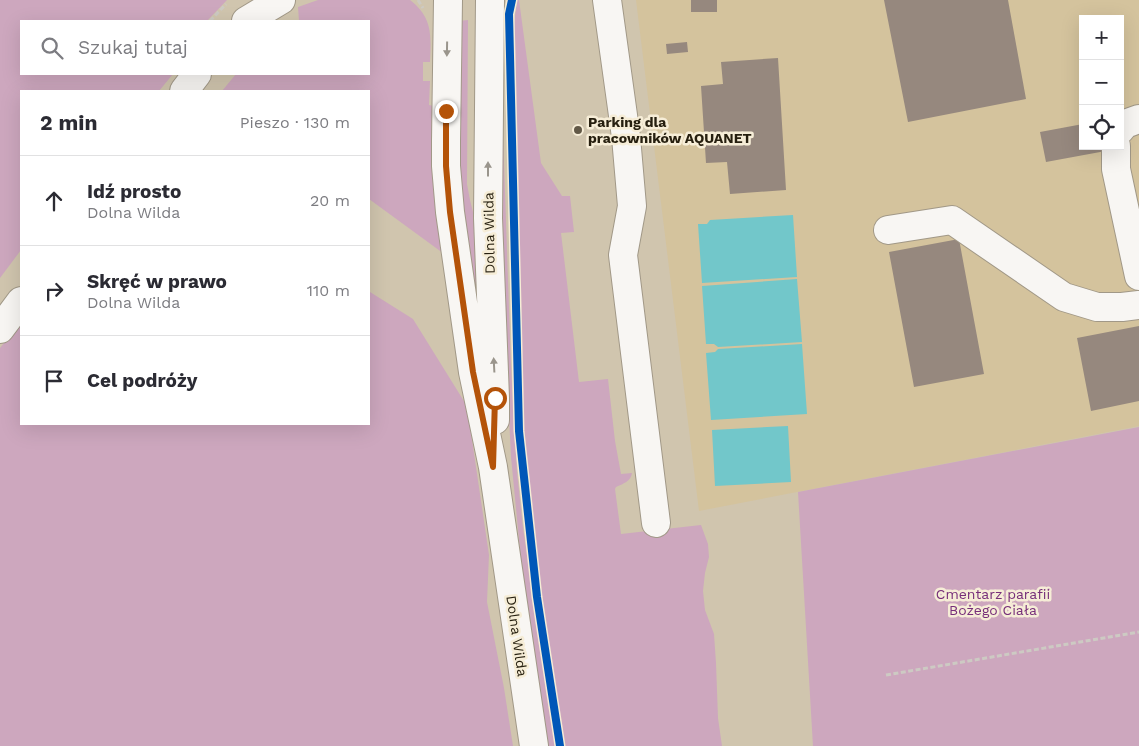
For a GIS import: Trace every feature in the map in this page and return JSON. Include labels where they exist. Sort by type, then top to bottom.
[{"type":"main road","points":[[241,20],[250,6],[257,0]]},
{"type":"main road","points":[[248,20],[281,0]]},
{"type":"main road","name":"Dolna Wilda","points":[[448,0],[446,111],[448,191],[473,372],[493,467],[534,746]]},
{"type":"main road","name":"Dolna Wilda","points":[[490,0],[488,218],[495,398],[493,467]]},
{"type":"main road","points":[[607,0],[626,137],[632,206],[623,255],[656,523]]},
{"type":"main road","points":[[185,90],[196,75]]},
{"type":"main road","points":[[1124,125],[1139,119]]},
{"type":"main road","points":[[1116,150],[1116,169],[1139,276]]},
{"type":"main road","points":[[888,230],[952,220],[1064,297],[1098,307],[1139,305]]},
{"type":"main road","points":[[0,329],[20,302]]},
{"type":"path","points":[[211,20],[230,0]]},
{"type":"path","points":[[886,675],[1139,632]]},
{"type":"shaded area","points":[[636,0],[1139,0],[1139,426],[699,511]]},
{"type":"green space","points":[[0,0],[227,0],[208,20],[20,20],[20,75],[172,75],[160,90],[20,90],[20,251],[0,278]]},
{"type":"green space","points":[[318,0],[410,0],[423,13],[427,20],[431,43],[430,62],[423,62],[423,81],[430,81],[429,105],[434,106],[447,256],[370,200],[370,90],[223,90],[235,75],[370,75],[370,20],[299,20],[298,7]]},
{"type":"green space","points":[[517,0],[519,0],[541,163],[562,196],[570,196],[574,232],[561,233],[579,382],[608,379],[621,474],[632,473],[628,480],[615,489],[621,534],[701,525],[708,544],[709,557],[703,591],[705,610],[714,634],[718,718],[722,746],[565,746],[536,563],[526,485],[522,433],[515,238],[514,134],[510,111],[510,57]]},
{"type":"green space","points":[[468,20],[467,184],[475,220],[480,341],[457,157],[459,21]]},
{"type":"green space","points":[[501,132],[503,134],[511,367],[517,472],[523,528],[556,746],[545,746],[524,591],[511,457],[500,232]]},
{"type":"green space","points":[[370,292],[413,319],[467,406],[489,555],[487,602],[513,746],[0,746],[0,348],[20,322],[20,425],[370,425]]},
{"type":"green space","name":"Cmentarz parafii Bożego Ciała","points":[[1139,427],[1139,746],[813,746],[798,492]]},
{"type":"water","points":[[793,215],[797,277],[702,283],[698,224],[707,224],[710,220]]},
{"type":"water","points":[[797,279],[802,342],[718,347],[714,344],[706,344],[702,286]]},
{"type":"water","points":[[802,344],[807,414],[711,420],[706,353],[715,352],[718,349]]},
{"type":"water","points":[[788,426],[791,482],[715,486],[712,430]]},
{"type":"building","points":[[691,0],[717,0],[717,12],[691,12]]},
{"type":"building","points":[[884,0],[1008,0],[1026,99],[908,122]]},
{"type":"building","points":[[687,42],[688,52],[667,54],[666,44]]},
{"type":"building","points":[[778,58],[786,190],[730,194],[727,162],[706,163],[701,86],[723,84],[721,62]]},
{"type":"building","points":[[1079,125],[1079,150],[1111,150],[1046,162],[1040,132]]},
{"type":"building","points":[[959,239],[984,374],[914,387],[889,252]]},
{"type":"building","points":[[1139,326],[1139,401],[1091,411],[1077,338]]},
{"type":"cycle path","points":[[512,0],[509,14],[519,431],[537,597],[560,746]]},
{"type":"place","name":"Parking dla pracowników AQUANET","points":[[578,130]]},
{"type":"route","points":[[446,111],[446,166],[450,212],[473,372],[493,467],[495,398]]}]
